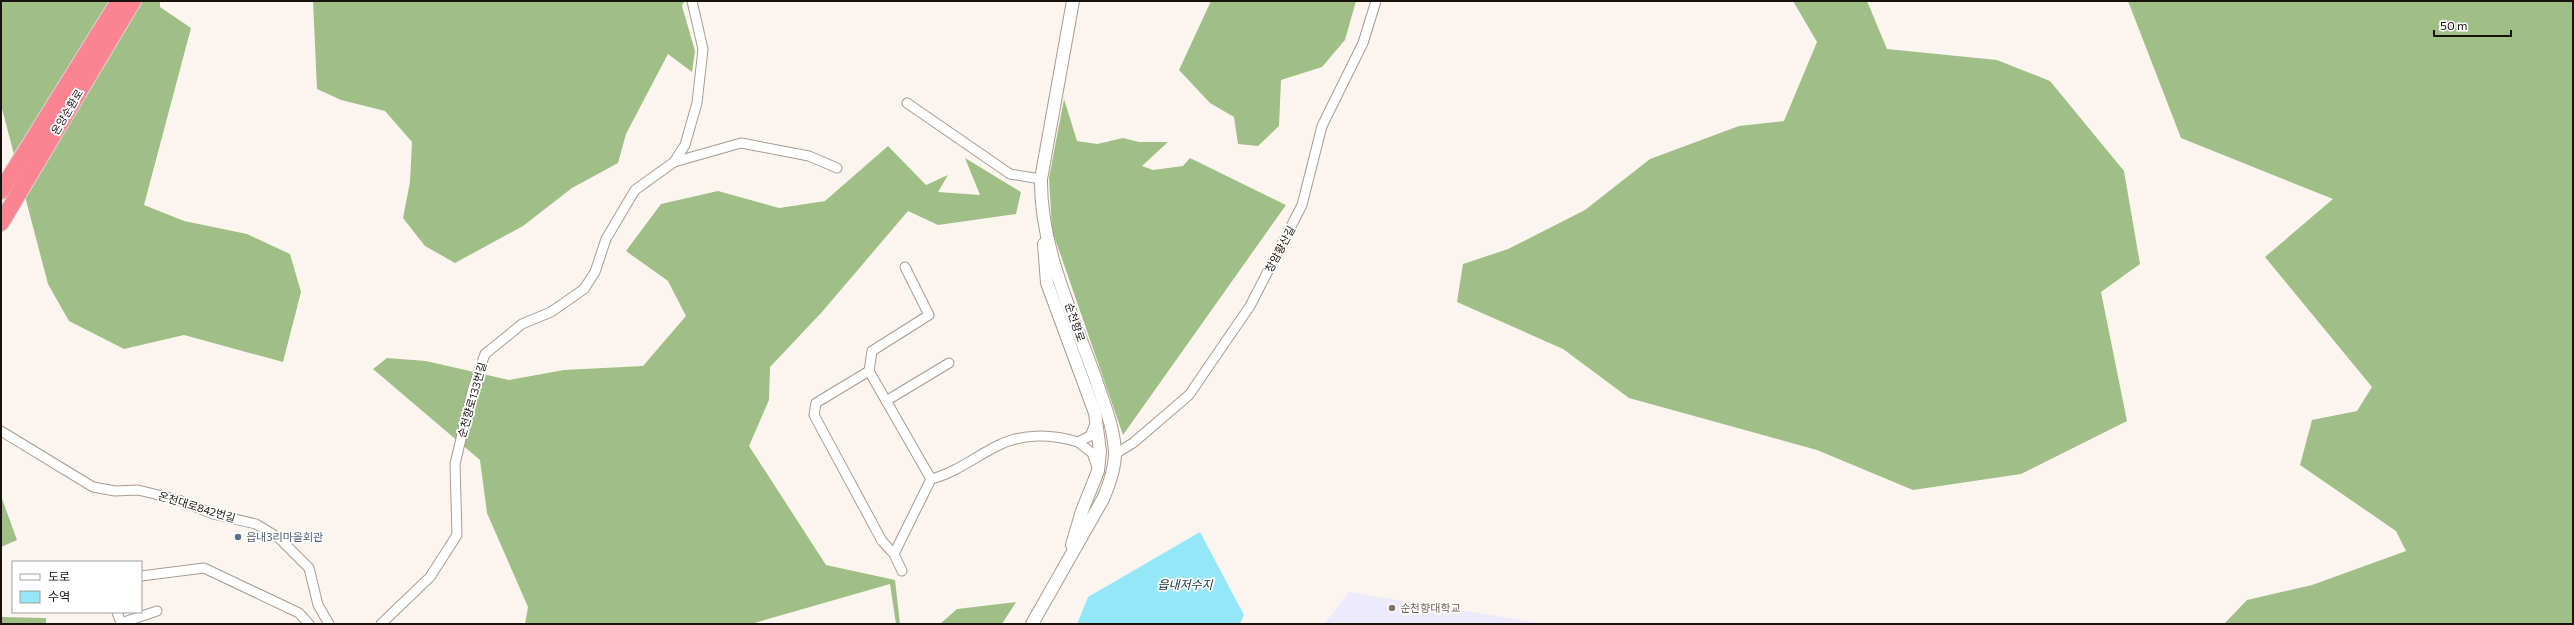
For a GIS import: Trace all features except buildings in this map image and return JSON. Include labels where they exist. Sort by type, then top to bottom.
[{"type":"highway","name":"온양순환로","points":[[1,192],[119,1]]},
{"type":"highway","name":"온양순환로","points":[[1,223],[133,1]]},
{"type":"main road","name":"순천향로","points":[[1032,624],[1103,499],[1109,484],[1115,454],[1110,420],[1048,244],[1043,222],[1041,179],[1073,1]]},
{"type":"main road","points":[[1043,222],[1047,283],[1095,413],[1098,430],[1098,471],[1082,511],[1066,564]]},
{"type":"street","name":"순천향로133번길","points":[[381,624],[430,577],[457,534],[455,464],[473,388],[485,354],[522,324],[551,312],[584,289],[595,272],[606,239],[635,190],[674,162],[686,145],[697,103],[703,48],[692,1]]},
{"type":"street","name":"창암황산길","points":[[1115,454],[1134,443],[1189,395],[1250,306],[1302,205],[1322,126],[1363,43],[1376,1]]},
{"type":"street","points":[[907,103],[1010,174],[1041,179]]},
{"type":"street","points":[[674,162],[741,143],[809,156],[837,168]]},
{"type":"street","points":[[905,266],[929,315],[872,351],[869,372],[931,478]]},
{"type":"street","points":[[886,401],[949,363]]},
{"type":"street","points":[[869,372],[820,399],[814,409],[814,415],[882,541],[894,554],[902,571]]},
{"type":"street","points":[[1078,442],[1090,436],[1094,430],[1095,413]]},
{"type":"street","name":"온천대로842번길","points":[[1,431],[93,487],[115,491],[138,490],[179,500],[214,514],[256,524],[280,538],[309,568],[318,605],[329,624]]},
{"type":"street","points":[[931,478],[948,474],[1005,443],[1038,435],[1063,437],[1078,442],[1092,453],[1098,471]]},
{"type":"street","points":[[894,554],[931,478]]},
{"type":"street","points":[[142,576],[204,568],[300,614],[309,624]]},
{"type":"street","points":[[117,613],[121,623],[157,611]]},
{"type":"shaded area","name":"순천향대학교","points":[[1349,592],[1546,624],[1324,624]]},
{"type":"green space","points":[[1,1],[160,1],[160,7],[191,28],[144,205],[184,221],[247,234],[290,254],[301,292],[283,362],[184,335],[124,349],[69,321],[48,284],[1,105]]},
{"type":"green space","points":[[313,1],[684,1],[682,6],[695,51],[692,72],[668,54],[626,134],[618,163],[572,188],[523,226],[455,263],[425,246],[403,218],[410,182],[412,142],[385,111],[341,100],[317,89]]},
{"type":"green space","points":[[1211,1],[1356,1],[1345,40],[1322,67],[1281,80],[1279,126],[1258,146],[1238,144],[1234,117],[1210,103],[1179,70]]},
{"type":"green space","points":[[1793,1],[1867,1],[1887,49],[1997,60],[2050,81],[2124,171],[2140,264],[2101,292],[2127,421],[2021,474],[1913,490],[1817,450],[1629,398],[1563,349],[1457,302],[1463,264],[1508,249],[1585,210],[1650,159],[1739,126],[1784,121],[1817,42]]},
{"type":"green space","points":[[2128,1],[2573,1],[2573,624],[2224,624],[2247,600],[2312,585],[2406,551],[2396,531],[2300,465],[2312,420],[2357,411],[2372,387],[2265,257],[2333,199],[2181,138]]},
{"type":"green space","points":[[1064,99],[1077,141],[1097,144],[1123,138],[1139,142],[1168,142],[1142,166],[1153,170],[1183,166],[1190,158],[1286,205],[1123,435],[1052,230],[1049,178]]},
{"type":"green space","points":[[888,146],[926,185],[948,175],[938,192],[980,195],[965,158],[1021,192],[1016,214],[938,225],[908,211],[822,312],[770,367],[769,400],[749,446],[826,565],[895,580],[900,624],[896,624],[890,584],[751,624],[525,624],[528,607],[487,513],[480,460],[373,369],[387,358],[426,361],[509,380],[564,370],[643,366],[686,316],[668,281],[626,251],[661,204],[718,191],[779,208],[825,201]]},
{"type":"green space","points":[[1,496],[17,540],[1,547]]},
{"type":"green space","points":[[1016,602],[1002,624],[940,624],[957,609]]},
{"type":"green space","points":[[1,617],[46,618],[46,624],[1,624]]},
{"type":"water","name":"읍내저수지","points":[[1200,532],[1244,615],[1240,624],[1077,624],[1088,597]]},
{"type":"place","name":"읍내3리마을회관","points":[[238,537]]},
{"type":"place","name":"순천향대학교","points":[[1392,608]]}]
